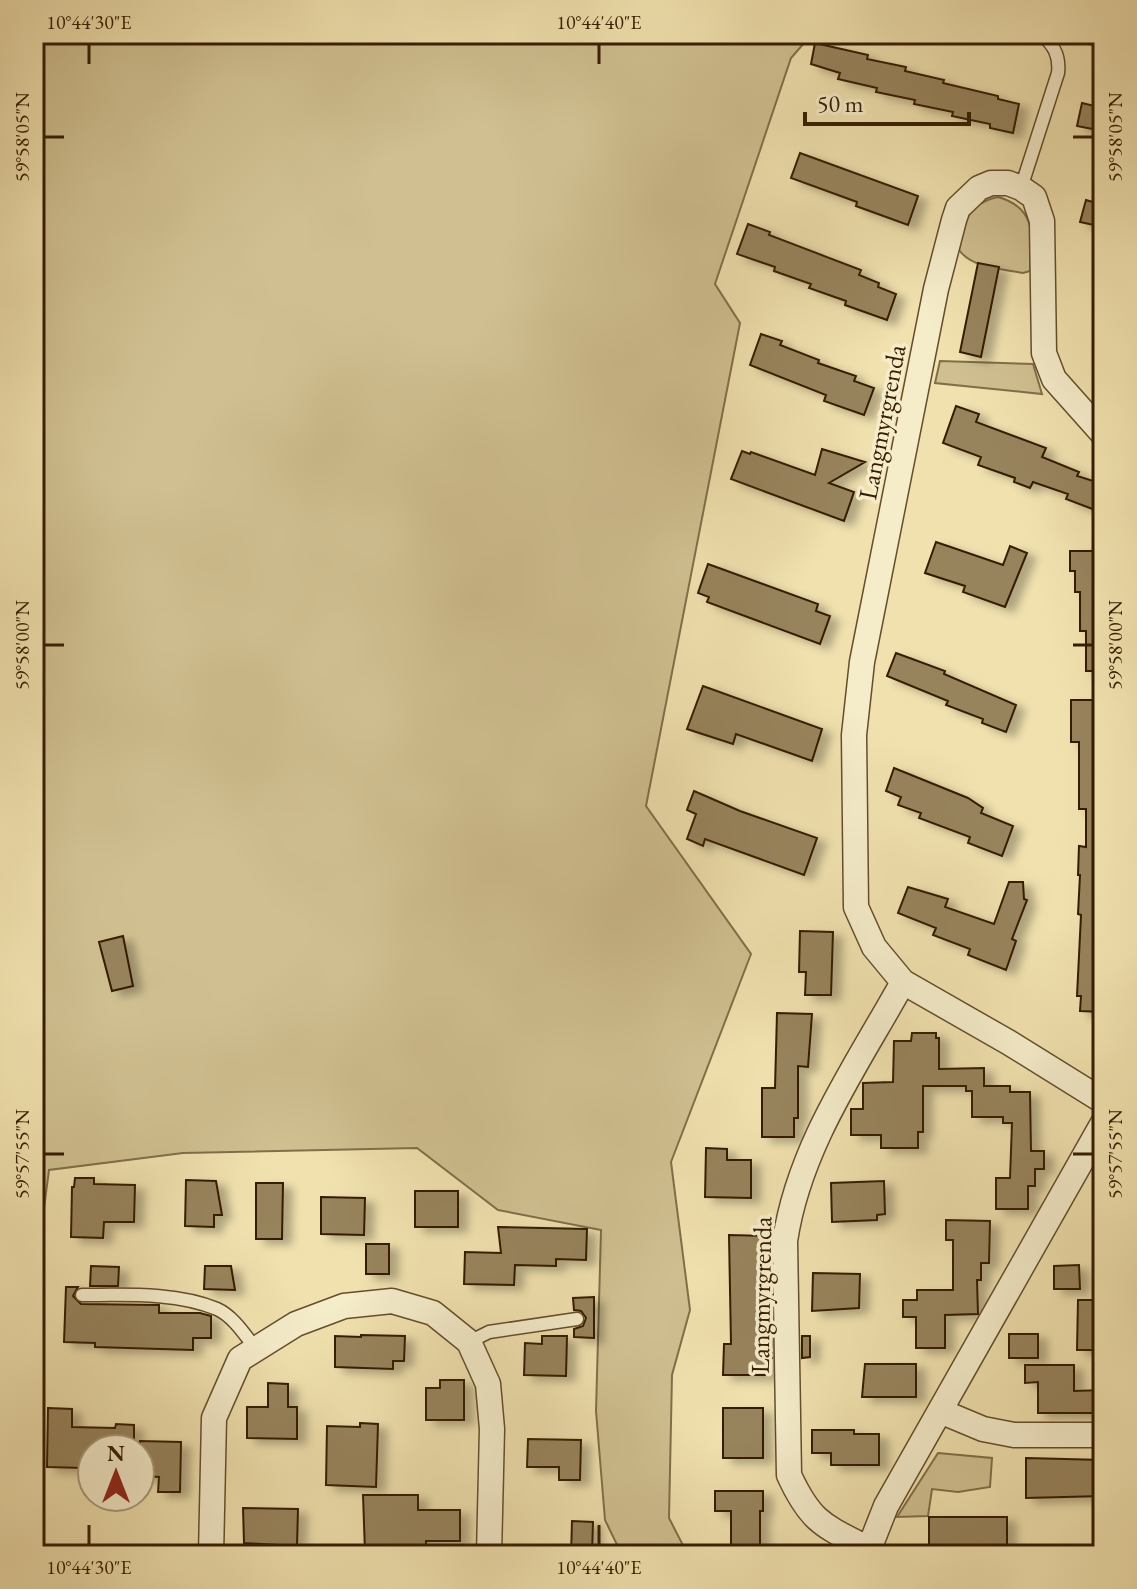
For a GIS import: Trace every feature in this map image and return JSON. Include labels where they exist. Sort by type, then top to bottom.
[{"type":"street","name":"Langmyrgrenda","points":[[1021,188],[1008,183],[991,183],[979,188],[958,208],[936,289],[862,662],[854,735],[856,907],[874,947],[903,982],[1103,1101]]},
{"type":"street","points":[[1021,188],[1034,197],[1042,221],[1044,353],[1054,379],[1103,434]]},
{"type":"street","name":"Langmyrgrenda","points":[[903,982],[802,1168],[785,1241],[789,1475],[799,1497],[820,1524],[869,1552],[886,1506],[1103,1123]]},
{"type":"street","points":[[211,1555],[214,1418],[240,1359],[296,1324],[344,1306],[392,1301],[433,1313],[469,1342],[488,1384],[492,1429],[489,1555]]},
{"type":"street","points":[[940,1411],[983,1429],[1014,1435],[1103,1435]]},
{"type":"lane","points":[[1021,188],[1058,73],[1056,51],[1040,34]]},
{"type":"lane","points":[[82,1295],[145,1296],[186,1301],[219,1310],[238,1326],[256,1349]]},
{"type":"lane","points":[[469,1342],[489,1332],[577,1319]]},
{"type":"shaded area","points":[[34,34],[812,34],[791,58],[715,284],[740,323],[646,806],[751,954],[671,1162],[690,1310],[672,1375],[669,1518],[688,1555],[622,1555],[605,1520],[596,1411],[601,1230],[498,1210],[417,1148],[183,1153],[49,1170],[34,1284]]},
{"type":"shaded area","points":[[1038,34],[1103,34],[1103,47]]},
{"type":"shaded area","points":[[998,197],[1020,208],[1030,225],[1030,271],[1023,273],[988,267],[972,261],[959,250],[973,209]]},
{"type":"shaded area","points":[[940,361],[1033,364],[1042,394],[935,383]]},
{"type":"shaded area","points":[[938,1453],[992,1458],[990,1487],[958,1492],[932,1489],[928,1516],[897,1517]]},
{"type":"building","points":[[815,43],[868,55],[867,59],[906,67],[905,71],[1019,104],[1013,133],[990,128],[990,124],[952,116],[953,112],[914,104],[915,100],[876,92],[877,88],[838,79],[840,73],[811,64]]},
{"type":"building","points":[[1082,103],[1103,108],[1103,131],[1077,126]]},
{"type":"building","points":[[800,153],[918,196],[908,225],[791,178]]},
{"type":"building","points":[[1086,200],[1103,205],[1103,227],[1080,222]]},
{"type":"building","points":[[748,224],[861,270],[859,275],[896,294],[887,320],[809,288],[811,284],[774,271],[775,267],[737,254]]},
{"type":"building","points":[[978,263],[999,267],[981,357],[960,352]]},
{"type":"building","points":[[761,334],[782,341],[780,345],[819,360],[818,363],[856,376],[854,381],[874,388],[864,415],[824,401],[826,395],[750,365]]},
{"type":"building","points":[[956,406],[979,414],[976,422],[1046,448],[1042,457],[1079,472],[1077,476],[1103,484],[1103,513],[1066,499],[1068,494],[1033,482],[1030,488],[1014,482],[1015,478],[978,465],[981,457],[943,443]]},
{"type":"building","points":[[822,449],[865,462],[829,483],[854,492],[844,521],[731,479],[742,451],[815,475]]},
{"type":"building","points":[[936,542],[1003,565],[1010,546],[1027,553],[1005,607],[963,592],[965,586],[925,573]]},
{"type":"building","points":[[1070,551],[1103,551],[1103,671],[1086,671],[1086,631],[1080,631],[1080,592],[1075,592],[1075,571],[1070,571]]},
{"type":"building","points":[[708,564],[818,604],[816,611],[830,616],[820,644],[707,602],[709,597],[698,593]]},
{"type":"building","points":[[896,653],[945,671],[944,674],[1016,705],[1006,732],[982,723],[983,719],[946,705],[948,701],[887,676]]},
{"type":"building","points":[[703,686],[822,729],[812,761],[736,734],[733,744],[687,729]]},
{"type":"building","points":[[1071,700],[1097,700],[1097,722],[1101,722],[1103,1012],[1080,1011],[1081,996],[1077,996],[1081,915],[1078,914],[1079,846],[1086,847],[1086,809],[1079,809],[1079,742],[1071,742]]},
{"type":"building","points":[[894,768],[968,798],[983,808],[981,813],[1013,826],[1002,856],[968,843],[970,837],[919,818],[921,813],[898,805],[901,797],[886,791]]},
{"type":"building","points":[[694,791],[817,838],[804,875],[705,839],[703,846],[687,839],[696,814],[687,810]]},
{"type":"building","points":[[1009,882],[1023,882],[1024,899],[1027,900],[1012,939],[1016,941],[1006,970],[968,955],[970,949],[933,935],[936,928],[898,913],[908,887],[948,899],[945,907],[994,924]]},
{"type":"building","points":[[800,931],[833,932],[831,995],[805,995],[806,972],[799,972]]},
{"type":"building","points":[[123,936],[133,986],[112,991],[99,942]]},
{"type":"building","points":[[777,1013],[812,1014],[808,1067],[798,1066],[798,1118],[794,1118],[794,1137],[762,1137],[762,1088],[775,1088]]},
{"type":"building","points":[[912,1033],[936,1033],[936,1038],[939,1038],[939,1069],[984,1068],[984,1086],[1010,1086],[1010,1092],[1030,1092],[1031,1151],[1044,1151],[1044,1169],[1035,1169],[1035,1186],[1028,1186],[1028,1209],[996,1209],[996,1178],[1010,1178],[1012,1123],[1003,1123],[1003,1117],[972,1117],[972,1091],[966,1091],[966,1086],[923,1086],[923,1132],[918,1132],[918,1148],[881,1148],[881,1135],[851,1135],[851,1109],[863,1109],[863,1083],[893,1082],[894,1041],[911,1041]]},
{"type":"building","points":[[706,1148],[727,1149],[727,1160],[751,1160],[751,1198],[705,1197]]},
{"type":"building","points":[[75,1178],[94,1178],[94,1184],[135,1185],[134,1222],[104,1222],[103,1238],[71,1237]]},
{"type":"building","points":[[186,1180],[216,1181],[222,1215],[214,1215],[214,1227],[185,1226]]},
{"type":"building","points":[[884,1181],[885,1214],[877,1215],[877,1220],[832,1222],[831,1183]]},
{"type":"building","points":[[256,1183],[283,1183],[282,1239],[256,1239]]},
{"type":"building","points":[[415,1191],[458,1191],[458,1227],[415,1227]]},
{"type":"building","points":[[321,1197],[365,1198],[364,1235],[321,1234]]},
{"type":"building","points":[[946,1220],[990,1221],[989,1263],[981,1263],[981,1280],[977,1280],[978,1314],[945,1315],[945,1348],[916,1348],[916,1317],[903,1317],[903,1300],[917,1300],[917,1290],[953,1290],[953,1240],[946,1240]]},
{"type":"building","points":[[498,1227],[587,1229],[586,1260],[556,1259],[556,1266],[515,1265],[514,1285],[464,1284],[465,1252],[501,1253]]},
{"type":"building","points":[[729,1235],[768,1236],[768,1317],[771,1317],[772,1358],[768,1358],[768,1375],[723,1375],[724,1344],[731,1344]]},
{"type":"building","points":[[366,1244],[389,1244],[389,1274],[366,1274]]},
{"type":"building","points":[[1079,1265],[1080,1289],[1054,1289],[1054,1266]]},
{"type":"building","points":[[91,1266],[119,1267],[118,1286],[90,1286]]},
{"type":"building","points":[[205,1266],[231,1266],[235,1290],[204,1289]]},
{"type":"building","points":[[813,1273],[860,1274],[859,1308],[812,1311]]},
{"type":"building","points":[[66,1287],[78,1287],[73,1296],[81,1304],[159,1305],[159,1313],[211,1316],[211,1338],[193,1338],[193,1350],[95,1347],[95,1343],[64,1342]]},
{"type":"building","points":[[594,1297],[594,1338],[574,1337],[574,1329],[583,1326],[586,1318],[581,1311],[574,1310],[573,1298]]},
{"type":"building","points":[[1078,1300],[1103,1300],[1103,1350],[1077,1350]]},
{"type":"building","points":[[1009,1334],[1038,1334],[1038,1358],[1009,1358]]},
{"type":"building","points":[[335,1336],[405,1336],[404,1361],[393,1361],[393,1369],[335,1367]]},
{"type":"building","points":[[542,1336],[567,1336],[566,1376],[524,1375],[525,1343],[542,1344]]},
{"type":"building","points":[[802,1336],[810,1336],[810,1357],[802,1358]]},
{"type":"building","points":[[865,1364],[916,1364],[916,1397],[862,1397]]},
{"type":"building","points":[[1025,1365],[1074,1365],[1074,1391],[1103,1390],[1103,1413],[1038,1413],[1038,1382],[1025,1383]]},
{"type":"building","points":[[440,1380],[464,1380],[464,1420],[426,1420],[426,1388],[440,1388]]},
{"type":"building","points":[[268,1383],[288,1384],[288,1407],[297,1407],[297,1439],[247,1438],[247,1407],[268,1407]]},
{"type":"building","points":[[48,1408],[72,1409],[72,1427],[134,1425],[134,1433],[76,1433],[76,1468],[47,1467]]},
{"type":"building","points":[[723,1408],[763,1408],[763,1458],[723,1458]]},
{"type":"building","points":[[360,1423],[378,1424],[376,1487],[326,1485],[327,1426],[360,1427]]},
{"type":"building","points":[[812,1430],[854,1430],[854,1434],[879,1434],[879,1465],[831,1465],[831,1453],[812,1453]]},
{"type":"building","points":[[528,1439],[581,1440],[580,1480],[559,1480],[559,1467],[527,1467]]},
{"type":"building","points":[[156,1441],[181,1442],[180,1492],[158,1492],[159,1477],[156,1477]]},
{"type":"building","points":[[1026,1458],[1103,1460],[1103,1496],[1026,1498]]},
{"type":"building","points":[[715,1491],[763,1491],[760,1555],[731,1555],[731,1511],[715,1511]]},
{"type":"building","points":[[363,1495],[418,1495],[418,1510],[460,1510],[460,1541],[426,1541],[426,1555],[365,1552]]},
{"type":"building","points":[[243,1508],[298,1509],[297,1546],[244,1543]]},
{"type":"building","points":[[929,1517],[1007,1517],[1007,1555],[929,1555]]},
{"type":"building","points":[[572,1521],[593,1522],[592,1555],[571,1555]]}]
